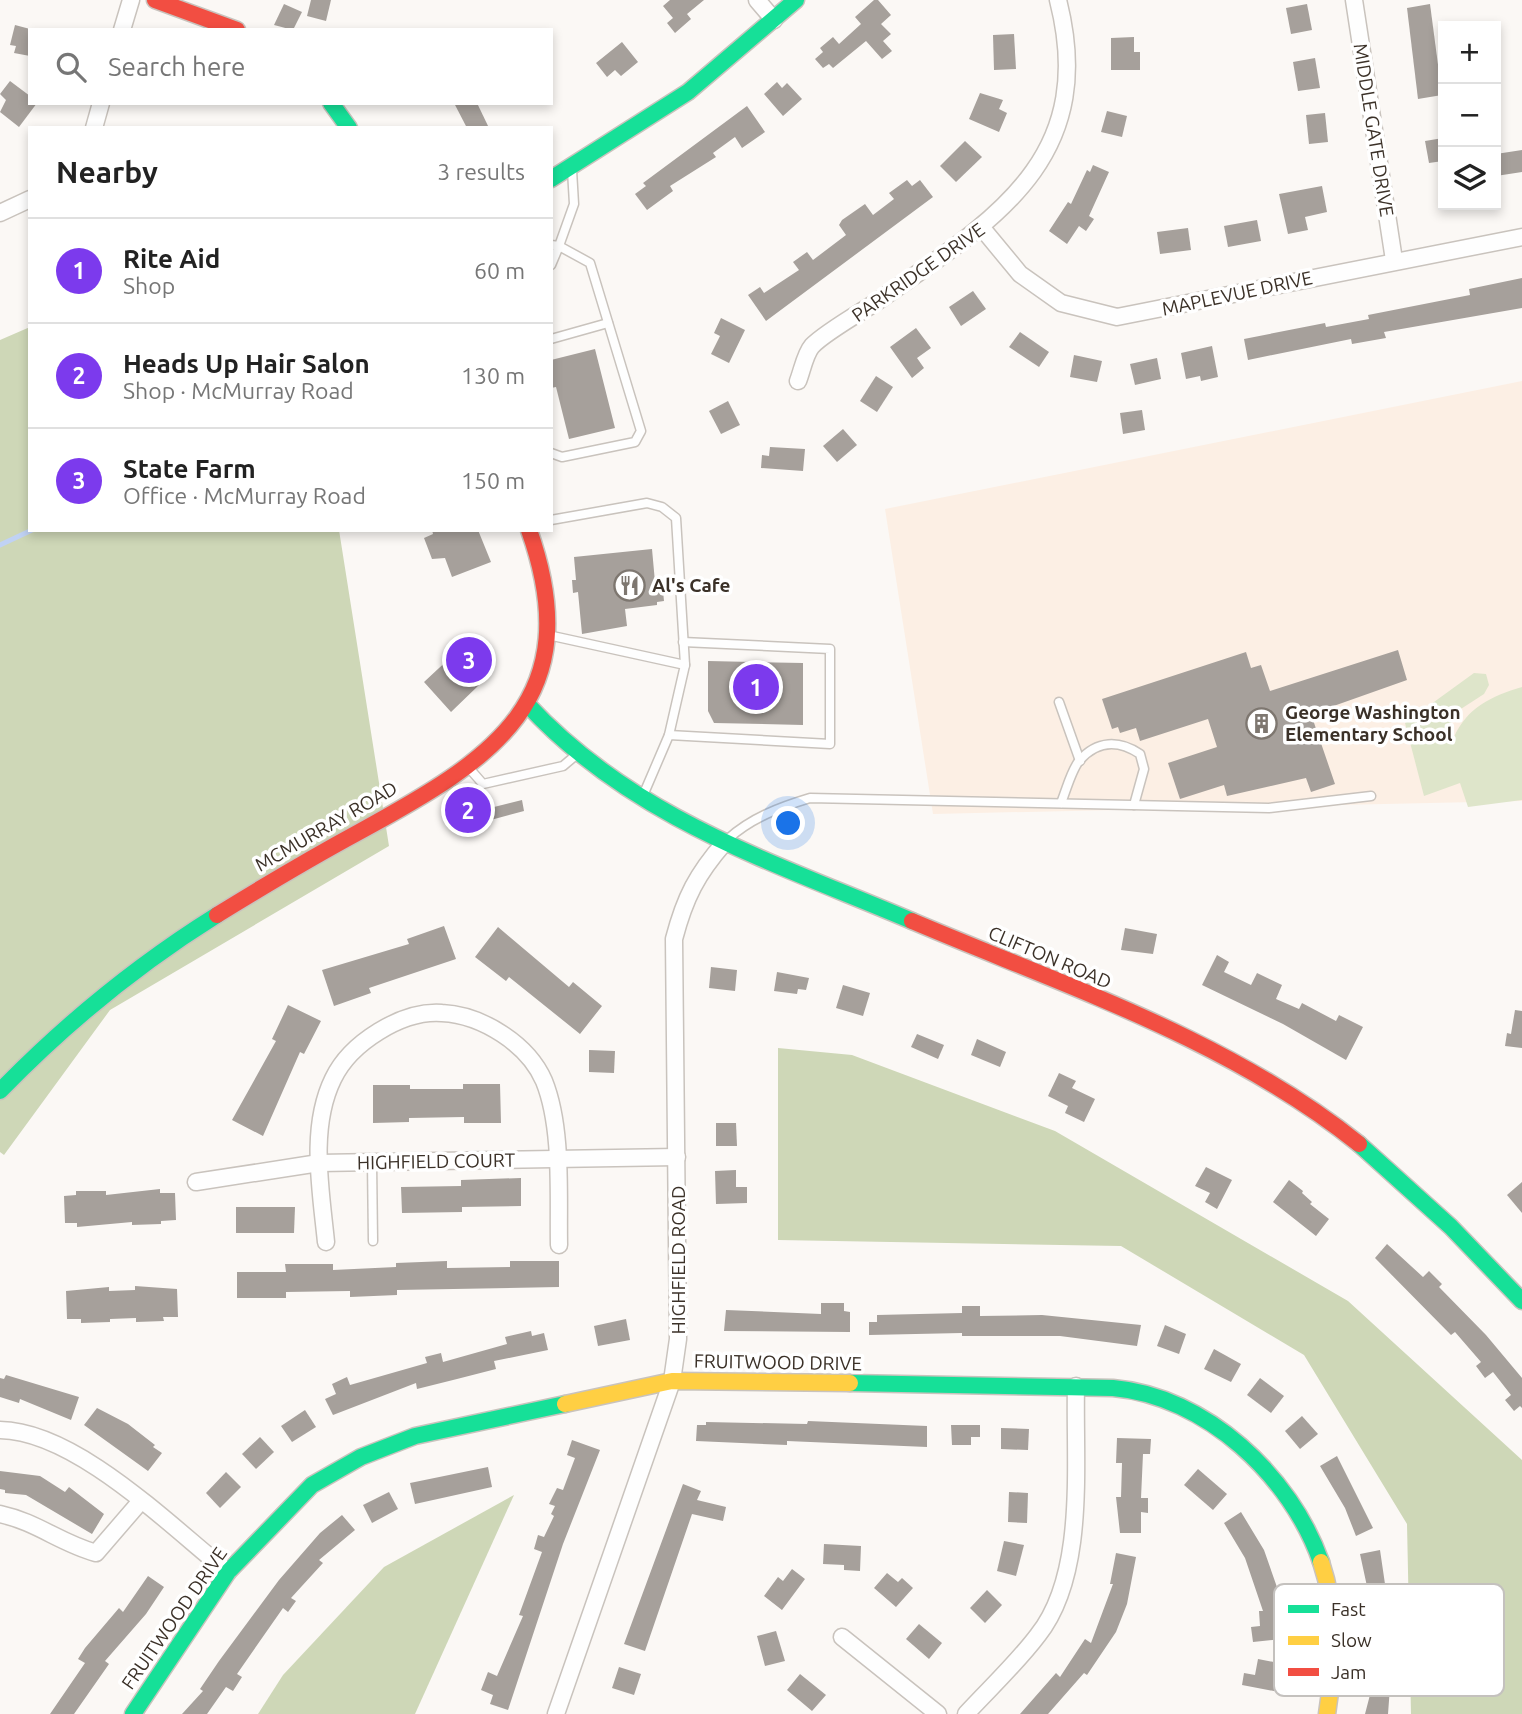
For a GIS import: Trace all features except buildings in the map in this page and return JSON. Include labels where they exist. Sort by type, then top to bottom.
[{"type":"street","points":[[123,28],[131,0]]},
{"type":"street","points":[[155,0],[232,28]]},
{"type":"street","points":[[757,0],[774,20]]},
{"type":"street","points":[[553,178],[688,92],[796,0]]},
{"type":"street","name":"PARKRIDGE DRIVE","points":[[798,381],[812,346],[982,228],[1026,185],[1056,133],[1067,75],[1065,30],[1058,0]]},
{"type":"street","name":"MIDDLE GATE DRIVE","points":[[1354,0],[1394,260]]},
{"type":"street","points":[[95,126],[100,105]]},
{"type":"street","points":[[332,105],[348,126]]},
{"type":"street","points":[[0,213],[28,200]]},
{"type":"street","name":"MAPLEVUE DRIVE","points":[[982,228],[1020,274],[1061,303],[1117,317],[1394,260],[1522,237]]},
{"type":"street","name":"MCMURRAY ROAD","points":[[0,1091],[66,1023],[140,964],[227,908],[467,765],[504,736],[527,704],[541,669],[548,635],[545,584],[529,532]]},
{"type":"street","name":"CLIFTON ROAD","points":[[527,704],[579,753],[641,800],[687,826],[1206,1046],[1275,1082],[1325,1115],[1389,1166],[1443,1216],[1522,1301]]},
{"type":"street","name":"HIGHFIELD ROAD","points":[[556,1714],[672,1381],[678,1339],[674,939],[681,910],[698,873],[725,842]]},
{"type":"street","points":[[326,1242],[318,1163],[323,1109],[333,1078],[351,1055],[375,1034],[406,1019],[440,1012],[473,1018],[504,1035],[529,1058],[543,1080],[557,1159],[559,1245]]},
{"type":"street","name":"HIGHFIELD COURT","points":[[196,1182],[318,1163],[677,1157]]},
{"type":"street","name":"FRUITWOOD DRIVE","points":[[133,1714],[228,1573],[312,1485],[361,1457],[415,1436],[672,1381],[1076,1386],[1133,1391],[1177,1405],[1218,1428],[1256,1458],[1284,1494],[1308,1533],[1326,1584]]},
{"type":"street","points":[[966,1714],[1040,1634],[1060,1596],[1073,1551],[1076,1386]]},
{"type":"street","points":[[0,1430],[19,1430],[91,1461],[228,1573]]},
{"type":"street","points":[[0,1514],[27,1520],[70,1546],[96,1553],[140,1502]]},
{"type":"street","points":[[842,1637],[938,1714]]},
{"type":"street","name":"FRUITWOOD DRIVE","points":[[1327,1714],[1330,1696]]},
{"type":"lane","points":[[553,454],[562,457],[635,442],[641,431],[590,263],[555,245],[574,204],[571,167]]},
{"type":"lane","points":[[553,338],[608,323]]},
{"type":"lane","points":[[553,520],[647,503],[662,507],[676,518],[685,665],[669,735],[641,800]]},
{"type":"lane","points":[[548,635],[685,665]]},
{"type":"lane","points":[[669,735],[830,744],[830,649],[683,642]]},
{"type":"lane","points":[[1059,702],[1080,761]]},
{"type":"lane","points":[[1061,803],[1080,761],[1107,743],[1124,743],[1140,754],[1144,769],[1135,806]]},
{"type":"lane","points":[[467,765],[484,784],[563,766],[579,753]]},
{"type":"lane","points":[[725,842],[742,827],[780,807],[810,798],[1269,808],[1371,796]]},
{"type":"lane","points":[[372,1162],[373,1241]]},
{"type":"shaded area","points":[[1522,381],[1522,801],[933,814],[885,509]]},
{"type":"green space","points":[[28,328],[28,532],[339,532],[389,846],[110,1010],[4,1155],[0,1152],[0,340]]},
{"type":"green space","points":[[1474,673],[1486,674],[1489,685],[1484,694],[1450,716],[1454,737],[1466,718],[1481,704],[1522,687],[1522,800],[1468,807],[1460,783],[1424,796],[1405,723]]},
{"type":"green space","points":[[778,1048],[852,1055],[1055,1131],[1348,1301],[1522,1460],[1522,1714],[1411,1714],[1411,1696],[1504,1696],[1504,1584],[1408,1584],[1407,1524],[1304,1355],[1121,1246],[778,1240]]},
{"type":"green space","points":[[514,1495],[415,1714],[258,1714],[283,1675],[384,1567]]},
{"type":"waterway","points":[[0,545],[28,532]]},
{"type":"traffic: fast","points":[[553,178],[688,92],[796,0]]},
{"type":"traffic: fast","points":[[332,105],[348,126]]},
{"type":"traffic: fast","points":[[527,704],[568,744],[612,778],[658,807],[757,856],[912,921]]},
{"type":"traffic: fast","points":[[0,1091],[103,996],[217,915]]},
{"type":"traffic: fast","points":[[1359,1144],[1451,1227],[1522,1301]]},
{"type":"traffic: fast","points":[[850,1383],[1113,1388],[1147,1394],[1181,1406],[1212,1424],[1241,1446],[1267,1471],[1307,1530],[1321,1562]]},
{"type":"traffic: fast","points":[[133,1714],[228,1572],[312,1485],[361,1457],[415,1436],[565,1404]]},
{"type":"traffic: slow","points":[[565,1404],[672,1381],[850,1383]]},
{"type":"traffic: slow","points":[[1321,1562],[1327,1584]]},
{"type":"traffic: slow","points":[[1327,1714],[1329,1696]]},
{"type":"traffic: jam","points":[[155,0],[232,28]]},
{"type":"traffic: jam","points":[[217,915],[451,778],[487,749],[517,717],[537,681],[547,639],[544,589],[530,532]]},
{"type":"traffic: jam","points":[[912,921],[1086,992],[1200,1044],[1308,1107],[1359,1144]]},
{"type":"place","name":"Al's Cafe","points":[[629,585]]},
{"type":"place","name":"State Farm","points":[[469,660]]},
{"type":"place","name":"Rite Aid","points":[[756,687]]},
{"type":"place","name":"George Washington Elementary School","points":[[1262,723]]},
{"type":"place","name":"Heads Up Hair Salon","points":[[468,810]]}]
